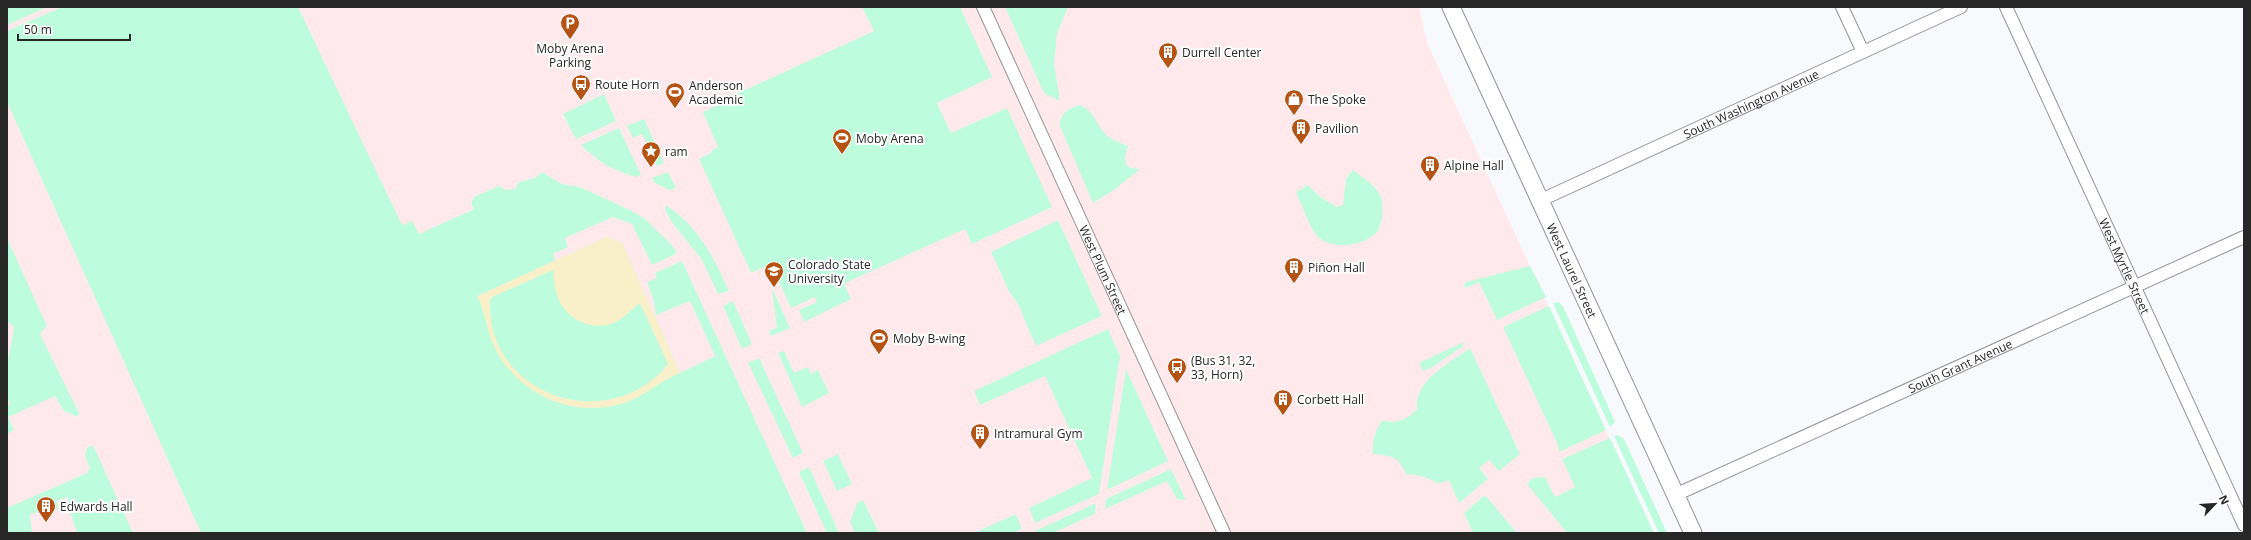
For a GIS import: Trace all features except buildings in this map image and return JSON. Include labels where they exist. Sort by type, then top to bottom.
[{"type":"main road","name":"West Laurel Street","points":[[1452,7],[1693,533]]},
{"type":"street","name":"West Plum Street","points":[[983,7],[1224,533]]},
{"type":"street","points":[[1842,7],[1863,52]]},
{"type":"street","name":"South Washington Avenue","points":[[1540,200],[1961,7]]},
{"type":"street","name":"West Myrtle Street","points":[[2006,7],[2244,525]]},
{"type":"street","name":"South Grant Avenue","points":[[1675,495],[2244,237]]},
{"type":"shaded area","name":"Colorado State University","points":[[7,7],[1419,7],[1427,43],[1653,533],[7,533]]},
{"type":"green space","points":[[7,7],[47,7],[7,25]]},
{"type":"green space","points":[[62,7],[298,7],[402,225],[412,221],[419,234],[474,209],[471,203],[474,197],[499,186],[506,190],[515,189],[519,182],[535,178],[542,172],[562,184],[580,187],[632,211],[645,219],[676,250],[676,254],[652,265],[632,224],[613,217],[565,238],[568,247],[553,254],[555,260],[536,269],[607,237],[622,243],[680,373],[715,356],[690,301],[656,315],[653,298],[647,282],[657,278],[655,273],[682,261],[807,533],[201,533],[7,102],[7,31]]},
{"type":"green space","name":"Moby Arena","points":[[862,7],[960,7],[992,77],[937,103],[951,133],[1007,108],[1052,207],[972,244],[965,229],[854,279],[844,284],[851,299],[804,322],[799,310],[817,302],[815,297],[791,308],[771,264],[751,273],[699,159],[718,147],[703,112],[722,103],[721,101],[874,31]]},
{"type":"green space","points":[[1005,7],[1068,7],[1057,34],[1054,63],[1060,101],[1044,93]]},
{"type":"green space","points":[[604,94],[616,121],[576,139],[563,114]]},
{"type":"green space","points":[[1078,105],[1091,113],[1107,136],[1128,146],[1125,157],[1126,165],[1131,168],[1140,169],[1114,190],[1093,203],[1060,126],[1061,118],[1065,112]]},
{"type":"green space","points":[[644,119],[664,163],[657,166],[642,134],[633,138],[627,126]]},
{"type":"green space","points":[[619,128],[641,175],[636,177],[613,169],[600,161],[581,145]]},
{"type":"green space","points":[[1353,170],[1369,182],[1379,193],[1382,206],[1381,223],[1374,235],[1361,242],[1346,245],[1330,243],[1317,236],[1315,233],[1296,192],[1308,185],[1320,197],[1337,207],[1343,205],[1346,179]]},
{"type":"green space","points":[[668,172],[676,188],[669,190],[655,183],[652,178]]},
{"type":"green space","points":[[666,205],[688,223],[704,243],[729,291],[718,294],[702,260],[671,221],[665,210]]},
{"type":"green space","points":[[1058,220],[1102,316],[1036,346],[1020,307],[1009,291],[991,252]]},
{"type":"green space","points":[[7,238],[47,326],[40,334],[79,413],[77,417],[63,410],[55,396],[8,417],[14,430],[7,434],[7,406],[10,405],[7,376],[14,327],[7,321]]},
{"type":"green space","points":[[1530,266],[1546,297],[1497,320],[1479,282],[1465,288],[1464,285],[1466,282]]},
{"type":"green space","points":[[772,290],[790,328],[771,336],[769,330],[777,328]]},
{"type":"green space","points":[[733,301],[752,344],[742,349],[723,306]]},
{"type":"green space","points":[[1559,302],[1563,306],[1615,422],[1610,427],[1553,303]]},
{"type":"green space","points":[[1549,306],[1606,430],[1559,452],[1557,443],[1503,327]]},
{"type":"green space","points":[[1108,329],[1120,356],[1099,494],[1035,523],[1029,508],[1092,478],[1045,376],[980,405],[974,391]]},
{"type":"green space","points":[[1464,342],[1462,347],[1431,368],[1423,371],[1419,363]]},
{"type":"green space","points":[[1470,348],[1520,454],[1499,471],[1489,460],[1479,468],[1488,479],[1459,503],[1449,480],[1439,484],[1416,475],[1407,475],[1394,458],[1386,455],[1373,454],[1373,445],[1376,432],[1383,420],[1393,422],[1410,416],[1417,409],[1421,389],[1427,381],[1444,366]]},
{"type":"green space","points":[[784,351],[794,373],[808,367],[811,374],[818,370],[829,393],[802,407],[778,353]]},
{"type":"green space","points":[[759,358],[803,453],[793,458],[748,363]]},
{"type":"green space","points":[[1126,369],[1168,461],[1107,490]]},
{"type":"green space","points":[[1618,435],[1624,439],[1667,533],[1659,533],[1614,436]]},
{"type":"green space","points":[[1610,438],[1654,533],[1567,533],[1527,484],[1533,478],[1545,477],[1555,497],[1575,487],[1562,459]]},
{"type":"green space","points":[[93,445],[133,533],[77,533],[68,506],[68,497],[57,501],[58,509],[48,511],[46,501],[39,503],[40,512],[30,514],[32,533],[7,533],[7,508],[87,473],[90,468],[85,456],[87,448]]},
{"type":"green space","points":[[838,454],[852,484],[837,491],[823,461]]},
{"type":"green space","points":[[809,467],[839,533],[827,533],[799,472]]},
{"type":"green space","points":[[1171,469],[1186,500],[1177,499],[1167,481],[1105,509],[1106,499]]},
{"type":"green space","points":[[1485,495],[1517,533],[1473,533],[1464,513]]},
{"type":"green space","points":[[863,500],[879,533],[855,533],[850,522],[857,503]]},
{"type":"green space","points":[[1096,503],[1095,514],[1053,533],[1036,533],[1035,531]]},
{"type":"green space","points":[[1016,514],[1022,529],[1013,533],[974,533]]},
{"type":"sand","points":[[607,237],[622,243],[680,373],[665,380],[637,398],[621,404],[603,408],[584,408],[566,405],[549,399],[533,391],[506,366],[493,344],[477,296]],"holes":[[[553,270],[555,289],[561,304],[566,311],[580,322],[589,325],[607,325],[616,322],[640,303],[668,364],[644,386],[615,398],[585,401],[556,396],[529,382],[508,361],[494,334],[490,301],[492,297]]]},
{"type":"place","name":"Moby Arena Parking","points":[[570,40]]},
{"type":"place","name":"Durrell Center","points":[[1168,69]]},
{"type":"place","name":"Route Horn","points":[[581,101]]},
{"type":"place","name":"Anderson Academic","points":[[675,109]]},
{"type":"place","name":"The Spoke","points":[[1294,116]]},
{"type":"place","name":"Pavilion","points":[[1301,145]]},
{"type":"place","name":"Moby Arena","points":[[842,155]]},
{"type":"place","name":"ram","points":[[651,168]]},
{"type":"place","name":"Alpine Hall","points":[[1430,182]]},
{"type":"place","name":"Piñon Hall","points":[[1294,284]]},
{"type":"place","name":"Colorado State University","points":[[774,288]]},
{"type":"place","name":"Moby B-wing","points":[[879,355]]},
{"type":"place","name":"(Bus 31, 32, 33, Horn)","points":[[1177,384]]},
{"type":"place","name":"Corbett Hall","points":[[1283,416]]},
{"type":"place","name":"Intramural Gym","points":[[980,450]]},
{"type":"place","name":"Edwards Hall","points":[[46,523]]}]
